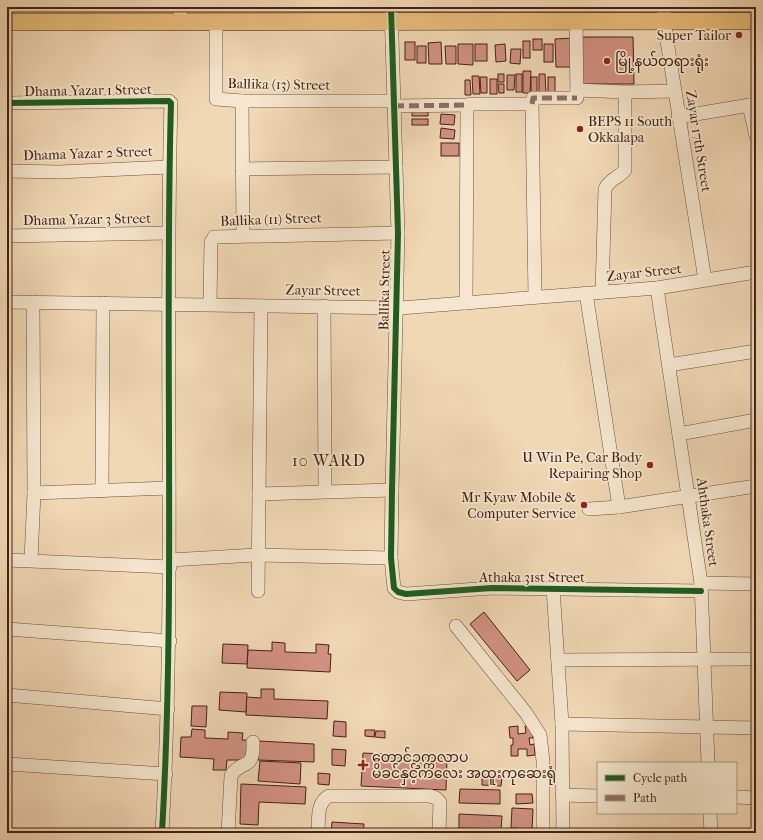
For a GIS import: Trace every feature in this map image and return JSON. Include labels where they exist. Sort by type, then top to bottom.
[{"type":"main road","points":[[7,22],[180,15],[216,22],[391,14],[576,22],[601,14],[664,14],[756,21]]},
{"type":"street","name":"Ballika Street","points":[[391,14],[398,233],[391,558]]},
{"type":"street","name":"Zayar 17th Street","points":[[664,14],[678,117],[705,280]]},
{"type":"street","name":"Ballika (13) Street","points":[[216,22],[215,96],[219,99],[242,101],[468,105],[532,104]]},
{"type":"street","points":[[535,297],[532,104],[533,98],[577,98],[576,22]]},
{"type":"street","points":[[577,90],[625,92],[675,91]]},
{"type":"street","points":[[602,292],[605,189],[611,180],[622,174],[624,170],[625,92]]},
{"type":"street","name":"Dhama Yazar 1 Street","points":[[7,103],[169,101],[169,167]]},
{"type":"street","points":[[242,101],[242,235]]},
{"type":"street","points":[[678,117],[753,104],[756,136]]},
{"type":"street","points":[[466,302],[468,105]]},
{"type":"street","points":[[162,833],[166,774],[170,641],[169,167]]},
{"type":"street","name":"Dhama Yazar 2 Street","points":[[7,171],[59,172],[169,167]]},
{"type":"street","points":[[242,169],[396,167]]},
{"type":"street","name":"Dhama Yazar 3 Street","points":[[7,236],[168,233]]},
{"type":"street","name":"Ballika (11) Street","points":[[210,304],[212,239],[214,237],[242,235],[398,233]]},
{"type":"street","name":"Zayar Street","points":[[7,302],[396,307],[657,288],[756,272]]},
{"type":"street","name":"Ahthaka Street","points":[[657,288],[701,587],[708,762]]},
{"type":"street","points":[[586,293],[619,507]]},
{"type":"street","points":[[30,560],[34,493],[33,302]]},
{"type":"street","points":[[102,303],[102,491]]},
{"type":"street","points":[[258,591],[261,306]]},
{"type":"street","points":[[324,306],[325,492]]},
{"type":"street","points":[[669,365],[756,351]]},
{"type":"street","points":[[679,434],[756,420]]},
{"type":"street","points":[[589,509],[619,507],[756,486]]},
{"type":"street","points":[[34,493],[169,488]]},
{"type":"street","points":[[259,494],[392,490]]},
{"type":"street","points":[[7,560],[170,563],[258,555],[391,558]]},
{"type":"street","name":"Athaka 31st Street","points":[[391,558],[394,588],[398,592],[406,594],[492,588],[701,587],[756,584]]},
{"type":"street","points":[[553,588],[562,724],[562,833]]},
{"type":"street","points":[[456,626],[526,713],[540,735],[543,761],[543,833]]},
{"type":"street","points":[[7,629],[170,641]]},
{"type":"street","points":[[558,660],[756,659]]},
{"type":"street","points":[[7,695],[168,709]]},
{"type":"street","points":[[562,724],[756,728]]},
{"type":"street","points":[[228,833],[231,776],[234,771],[250,763],[253,758],[253,742]]},
{"type":"street","points":[[7,764],[166,774]]},
{"type":"street","points":[[562,795],[597,796]]},
{"type":"street","points":[[318,833],[320,805],[322,799],[329,796],[430,796],[436,798],[440,802],[439,833]]},
{"type":"street","points":[[737,798],[756,798]]},
{"type":"street","points":[[710,814],[710,833]]},
{"type":"building","name":"မြို့နယ်တရားရုံး","points":[[581,37],[633,37],[634,84],[581,84]]},
{"type":"building","points":[[573,38],[574,67],[556,67],[555,39]]},
{"type":"building","points":[[533,39],[542,39],[542,50],[533,50]]},
{"type":"building","points":[[523,41],[530,41],[530,58],[523,58]]},
{"type":"building","points":[[405,42],[415,42],[415,60],[405,60]]},
{"type":"building","points":[[441,42],[442,64],[429,64],[428,43]]},
{"type":"building","points":[[458,44],[473,44],[473,65],[458,64]]},
{"type":"building","points":[[475,44],[487,44],[487,61],[475,61]]},
{"type":"building","points":[[505,44],[506,61],[496,62],[495,45]]},
{"type":"building","points":[[544,44],[553,44],[553,62],[544,62]]},
{"type":"building","points":[[417,46],[426,46],[426,63],[417,63]]},
{"type":"building","points":[[445,46],[456,46],[456,64],[446,64]]},
{"type":"building","points":[[511,49],[521,49],[520,64],[510,63]]},
{"type":"building","points":[[523,71],[531,71],[530,93],[523,93]]},
{"type":"building","points":[[498,74],[504,74],[504,82],[498,82]]},
{"type":"building","points":[[516,74],[522,74],[522,92],[516,92]]},
{"type":"building","points":[[539,74],[545,74],[546,93],[539,93]]},
{"type":"building","points":[[507,75],[515,75],[514,90],[507,90]]},
{"type":"building","points":[[472,76],[479,76],[480,94],[473,94]]},
{"type":"building","points":[[480,77],[487,77],[487,93],[481,93]]},
{"type":"building","points":[[531,77],[537,77],[537,94],[531,94]]},
{"type":"building","points":[[548,77],[555,77],[555,94],[548,94]]},
{"type":"building","points":[[490,79],[497,79],[497,94],[490,94]]},
{"type":"building","points":[[465,80],[470,80],[471,95],[465,95]]},
{"type":"building","points":[[498,84],[504,84],[504,93],[499,93]]},
{"type":"building","points":[[412,109],[428,110],[428,116],[412,116]]},
{"type":"building","points":[[441,114],[455,115],[454,125],[440,124]]},
{"type":"building","points":[[412,119],[428,119],[428,125],[412,125]]},
{"type":"building","points":[[441,128],[455,130],[454,139],[440,138]]},
{"type":"building","points":[[441,143],[459,143],[459,156],[441,156]]},
{"type":"building","points":[[484,612],[530,670],[517,681],[470,624]]},
{"type":"building","points":[[272,642],[285,643],[285,652],[316,653],[316,644],[329,645],[328,654],[331,654],[330,672],[247,668],[248,650],[272,651]]},
{"type":"building","points":[[223,644],[248,645],[247,664],[222,663]]},
{"type":"building","points":[[261,689],[274,689],[274,699],[328,701],[327,719],[246,715],[246,697],[261,698]]},
{"type":"building","points":[[220,692],[247,693],[246,712],[219,710]]},
{"type":"building","points":[[192,706],[207,706],[206,727],[191,726]]},
{"type":"building","points":[[334,721],[346,722],[346,737],[333,736]]},
{"type":"building","points":[[518,726],[518,734],[526,733],[525,726],[533,726],[533,738],[529,738],[530,745],[534,744],[535,755],[527,756],[527,749],[518,749],[518,756],[511,756],[511,745],[513,745],[513,738],[510,738],[509,727]]},
{"type":"building","points":[[192,729],[205,730],[205,738],[228,739],[228,732],[243,733],[242,740],[247,740],[246,760],[227,760],[226,770],[213,770],[214,759],[180,757],[181,737],[191,737]]},
{"type":"building","points":[[365,730],[375,730],[374,737],[365,736]]},
{"type":"building","points":[[376,731],[385,731],[385,738],[375,737]]},
{"type":"building","points":[[259,741],[314,744],[314,762],[258,760]]},
{"type":"building","points":[[332,749],[346,750],[345,766],[332,765]]},
{"type":"building","points":[[363,753],[447,757],[446,790],[361,786]]},
{"type":"building","points":[[260,761],[301,763],[300,784],[258,781]]},
{"type":"building","points":[[318,773],[330,774],[329,785],[318,784]]},
{"type":"building","points":[[482,775],[502,776],[501,786],[482,785]]},
{"type":"building","points":[[241,784],[306,787],[305,804],[259,802],[258,825],[240,824]]},
{"type":"building","points":[[460,789],[500,790],[500,804],[459,803]]},
{"type":"building","points":[[516,794],[532,794],[533,803],[516,804]]},
{"type":"building","points":[[512,808],[533,809],[532,829],[526,829],[526,833],[518,833],[518,828],[511,828]]},
{"type":"building","points":[[459,814],[502,816],[501,829],[459,828]]},
{"type":"building","points":[[332,822],[364,824],[363,833],[331,833]]},
{"type":"marked path","points":[[532,104],[533,98],[577,98]]},
{"type":"marked path","points":[[394,106],[468,105]]},
{"type":"cycle path","points":[[391,7],[398,233],[391,558],[394,588],[398,592],[406,594],[492,588],[701,591]]},
{"type":"cycle path","points":[[7,103],[169,101],[171,103],[169,194],[168,651],[162,833]]},
{"type":"place","name":"Super Tailor","points":[[739,35]]},
{"type":"place","name":"မြို့နယ်တရားရုံး","points":[[607,61]]},
{"type":"place","name":"BEPS 11 South Okkalapa","points":[[580,129]]},
{"type":"place","name":"U Win Pe, Car Body Repairing Shop","points":[[650,465]]},
{"type":"place","name":"Mr Kyaw Mobile & Computer Service","points":[[584,505]]},
{"type":"place","name":"တောင်ဥက္ကလာပ မိခင်နှင့်ကလေး အထူးကုဆေးရုံ","points":[[363,765]]},
{"type":"district","name":"10 WARD","points":[[329,460]]}]
